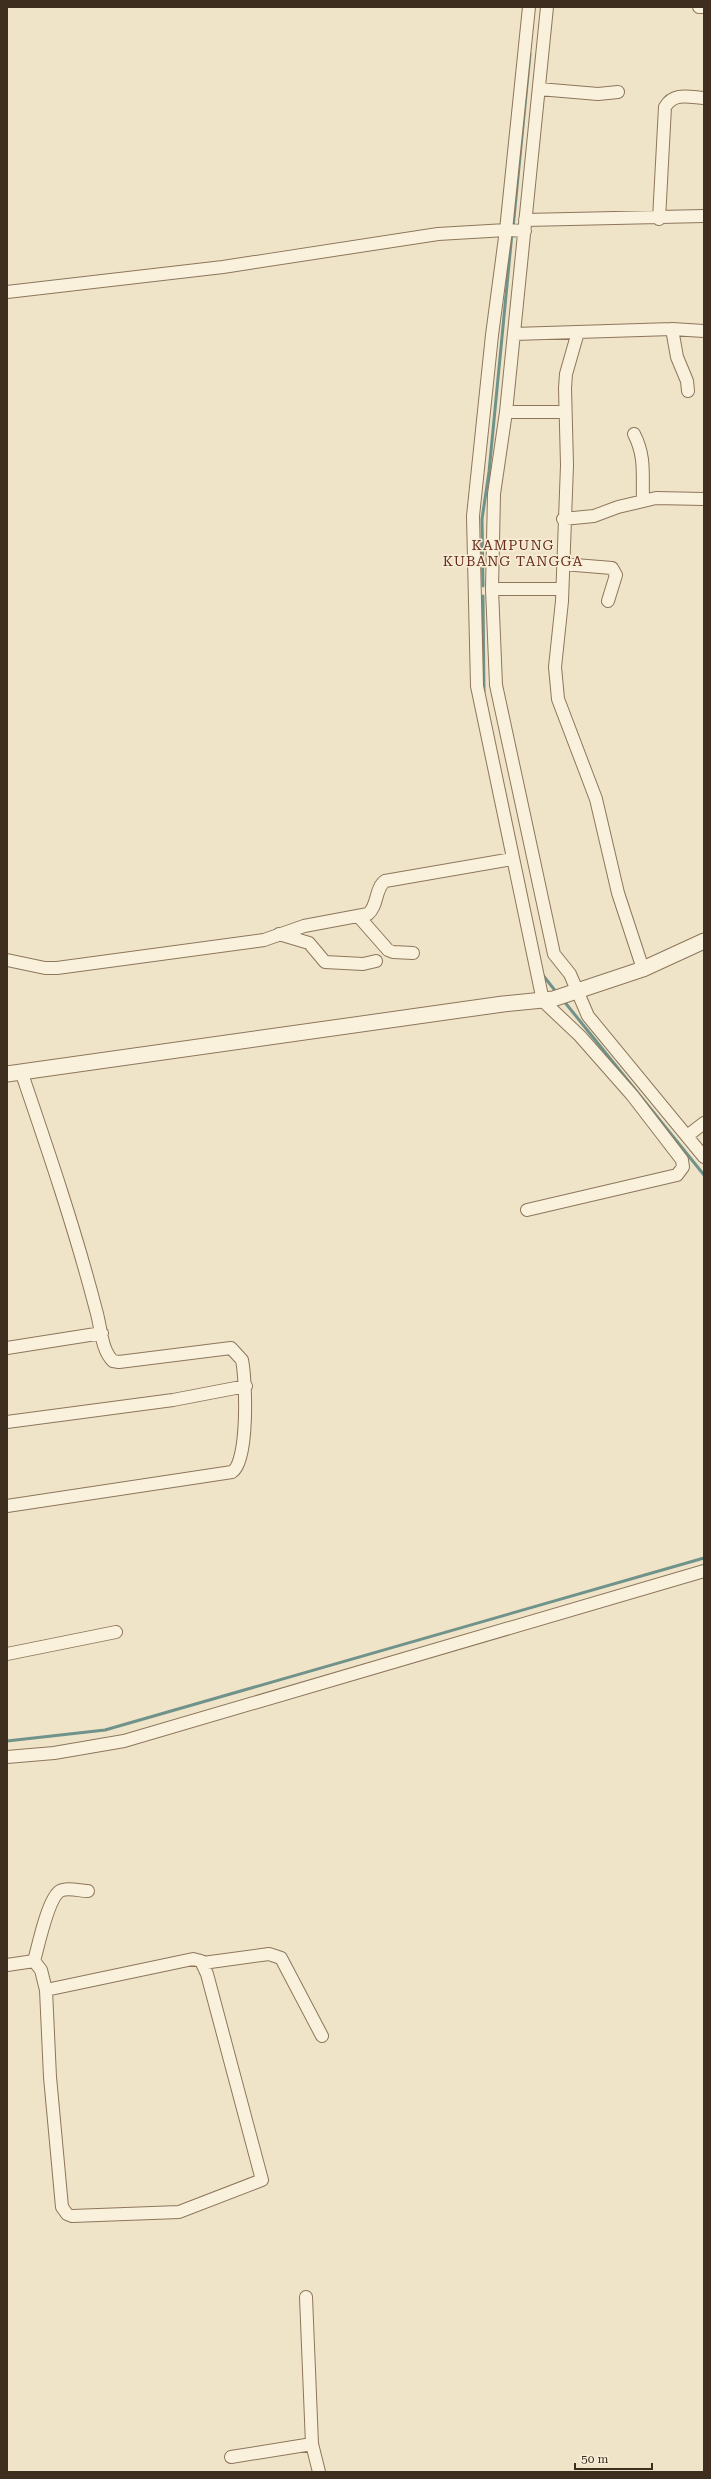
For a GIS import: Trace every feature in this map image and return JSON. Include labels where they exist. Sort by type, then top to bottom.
[{"type":"street","points":[[529,7],[517,229],[514,334],[506,412],[492,496],[492,589],[496,685],[551,946],[558,961],[570,974],[574,992],[588,1016],[704,1157]]},
{"type":"street","points":[[527,1210],[677,1175],[684,1167],[682,1160],[632,1094],[548,1000],[512,859],[477,686],[473,516],[492,335],[517,229],[539,89],[547,7]]},
{"type":"street","points":[[699,7],[704,7]]},
{"type":"street","points":[[539,89],[598,94],[618,92]]},
{"type":"street","points":[[659,219],[665,107],[669,101],[679,96],[704,98]]},
{"type":"street","points":[[7,292],[223,267],[438,234],[704,216]]},
{"type":"street","points":[[514,334],[672,329],[704,331]]},
{"type":"street","points":[[672,329],[677,357],[687,381],[688,391]]},
{"type":"street","points":[[578,332],[566,374],[565,412],[567,465],[563,519],[562,589],[555,666],[558,699],[596,799],[614,879],[643,969]]},
{"type":"street","points":[[506,412],[565,412]]},
{"type":"street","points":[[634,434],[640,447],[643,460],[643,500]]},
{"type":"street","points":[[473,516],[492,496]]},
{"type":"street","points":[[563,519],[594,516],[643,500],[667,497],[704,499]]},
{"type":"street","points":[[563,564],[612,568],[616,575],[608,601]]},
{"type":"street","points":[[492,589],[562,589]]},
{"type":"street","points":[[7,960],[45,968],[57,968],[264,940],[304,926],[359,917],[371,912],[381,884],[385,881],[512,859]]},
{"type":"street","points":[[359,917],[388,950],[393,952],[413,953]]},
{"type":"street","points":[[279,934],[309,943],[326,962],[363,964],[376,961]]},
{"type":"street","points":[[7,1506],[232,1472],[239,1466],[246,1415],[246,1386],[242,1360],[231,1348],[119,1362],[113,1361],[106,1353],[102,1333],[67,1211],[14,1072],[503,1004],[548,1000],[643,969],[704,941]]},
{"type":"street","points":[[687,1136],[704,1123]]},
{"type":"street","points":[[7,1348],[102,1333]]},
{"type":"street","points":[[7,1422],[173,1400],[246,1386]]},
{"type":"street","points":[[7,1757],[54,1753],[124,1741],[704,1571]]},
{"type":"street","points":[[7,1654],[116,1632]]},
{"type":"street","points":[[34,1961],[49,1911],[58,1892],[64,1889],[88,1891]]},
{"type":"street","points":[[46,1990],[193,1959],[204,1963],[269,1954],[281,1958],[322,2036]]},
{"type":"street","points":[[7,1965],[34,1961]]},
{"type":"street","points":[[34,1961],[41,1970],[46,1990],[50,2077],[62,2207],[67,2214],[72,2216],[170,2213],[198,2206],[262,2180],[204,1963]]},
{"type":"street","points":[[306,2298],[312,2444],[319,2472]]},
{"type":"street","points":[[232,2457],[312,2444]]},
{"type":"waterway","points":[[513,228],[530,54]]},
{"type":"waterway","points":[[483,586],[482,519],[489,472],[512,233]]},
{"type":"waterway","points":[[483,596],[484,692]]},
{"type":"waterway","points":[[542,974],[557,993]]},
{"type":"waterway","points":[[563,1000],[704,1175]]},
{"type":"waterway","points":[[7,1741],[105,1730],[704,1558]]},
{"type":"district","name":"KAMPUNG KUBANG TANGGA","points":[[513,554]]}]
